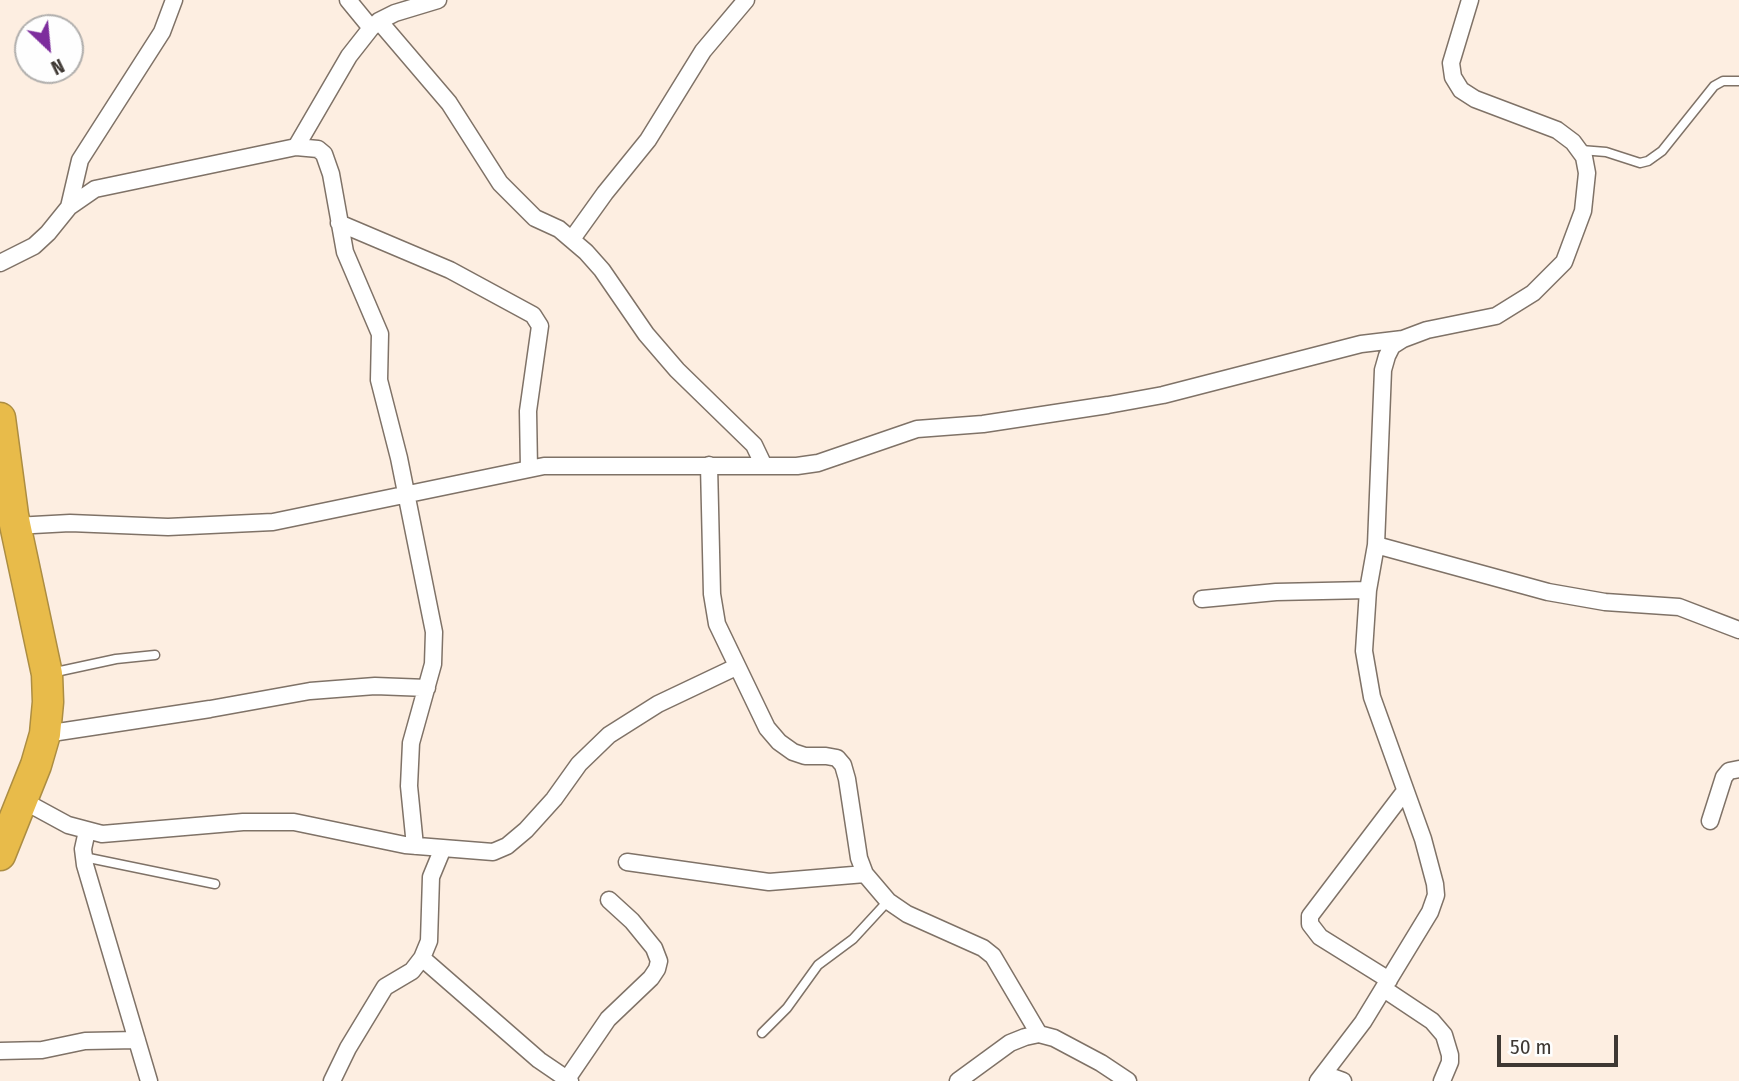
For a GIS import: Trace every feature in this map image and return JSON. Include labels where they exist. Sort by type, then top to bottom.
[{"type":"highway","points":[[0,418],[10,518],[47,674],[48,702],[45,734],[22,800],[1,847]]},
{"type":"street","points":[[69,207],[80,160],[162,32],[174,0]]},
{"type":"street","points":[[348,0],[382,16],[449,103],[500,183],[535,218],[559,229],[572,239],[602,270],[646,334],[677,370],[754,445],[764,466]]},
{"type":"street","points":[[296,147],[349,56],[382,16],[438,0]]},
{"type":"street","points":[[572,239],[648,140],[703,51],[746,0]]},
{"type":"street","points":[[10,518],[168,527],[254,524],[529,469],[570,464],[797,466],[818,463],[917,429],[1015,420],[1163,395],[1331,351],[1404,338],[1496,316],[1534,293],[1564,262],[1583,211],[1587,173],[1584,157],[1557,130],[1475,99],[1461,90],[1453,77],[1451,63],[1470,0]]},
{"type":"street","points":[[0,263],[34,246],[69,207],[95,189],[296,147],[318,149],[324,154],[331,174],[345,252],[380,334],[379,380],[392,427],[434,632],[433,664],[411,743],[409,786],[415,846]]},
{"type":"street","points":[[339,223],[450,270],[533,315],[540,326],[528,411],[529,469]]},
{"type":"street","points":[[1343,1081],[1321,1078],[1363,1022],[1387,984],[1430,912],[1436,895],[1423,839],[1372,697],[1364,651],[1368,590],[1376,545],[1383,370],[1392,346],[1404,338]]},
{"type":"street","points":[[709,465],[712,594],[716,624],[768,729],[793,752],[805,756],[826,755],[837,758],[843,765],[847,779],[859,858],[865,874],[888,901],[907,914],[983,948],[993,956],[1039,1034]]},
{"type":"street","points":[[1376,545],[1548,592],[1605,602],[1679,607],[1739,630]]},
{"type":"street","points":[[1202,599],[1276,592],[1368,590]]},
{"type":"street","points":[[22,800],[68,825],[103,834],[243,822],[294,822],[415,846],[493,852],[507,846],[526,830],[554,799],[579,764],[609,735],[658,704],[736,667]]},
{"type":"street","points":[[45,734],[310,691],[375,687],[427,688]]},
{"type":"street","points":[[1710,821],[1724,777],[1730,771],[1739,769]]},
{"type":"street","points":[[1405,791],[1310,916],[1310,924],[1320,937],[1387,984],[1432,1021],[1444,1035],[1450,1062],[1442,1081]]},
{"type":"street","points":[[88,831],[83,849],[94,898],[149,1081]]},
{"type":"street","points":[[331,1081],[384,987],[412,971],[422,958],[429,941],[431,877],[443,848]]},
{"type":"street","points":[[627,862],[769,882],[865,874]]},
{"type":"street","points":[[422,958],[540,1060],[568,1080],[608,1019],[651,978],[659,961],[654,948],[632,921],[609,900]]},
{"type":"street","points":[[958,1081],[1010,1043],[1039,1034],[1054,1038],[1128,1081]]},
{"type":"street","points":[[0,1051],[42,1050],[85,1041],[137,1040]]},
{"type":"lane","points":[[1578,150],[1606,152],[1640,163],[1648,161],[1662,151],[1714,86],[1723,81],[1739,81]]},
{"type":"lane","points":[[47,674],[116,659],[155,655]]},
{"type":"lane","points":[[84,857],[215,884]]},
{"type":"lane","points":[[762,1033],[787,1009],[818,965],[853,939],[888,901]]}]
